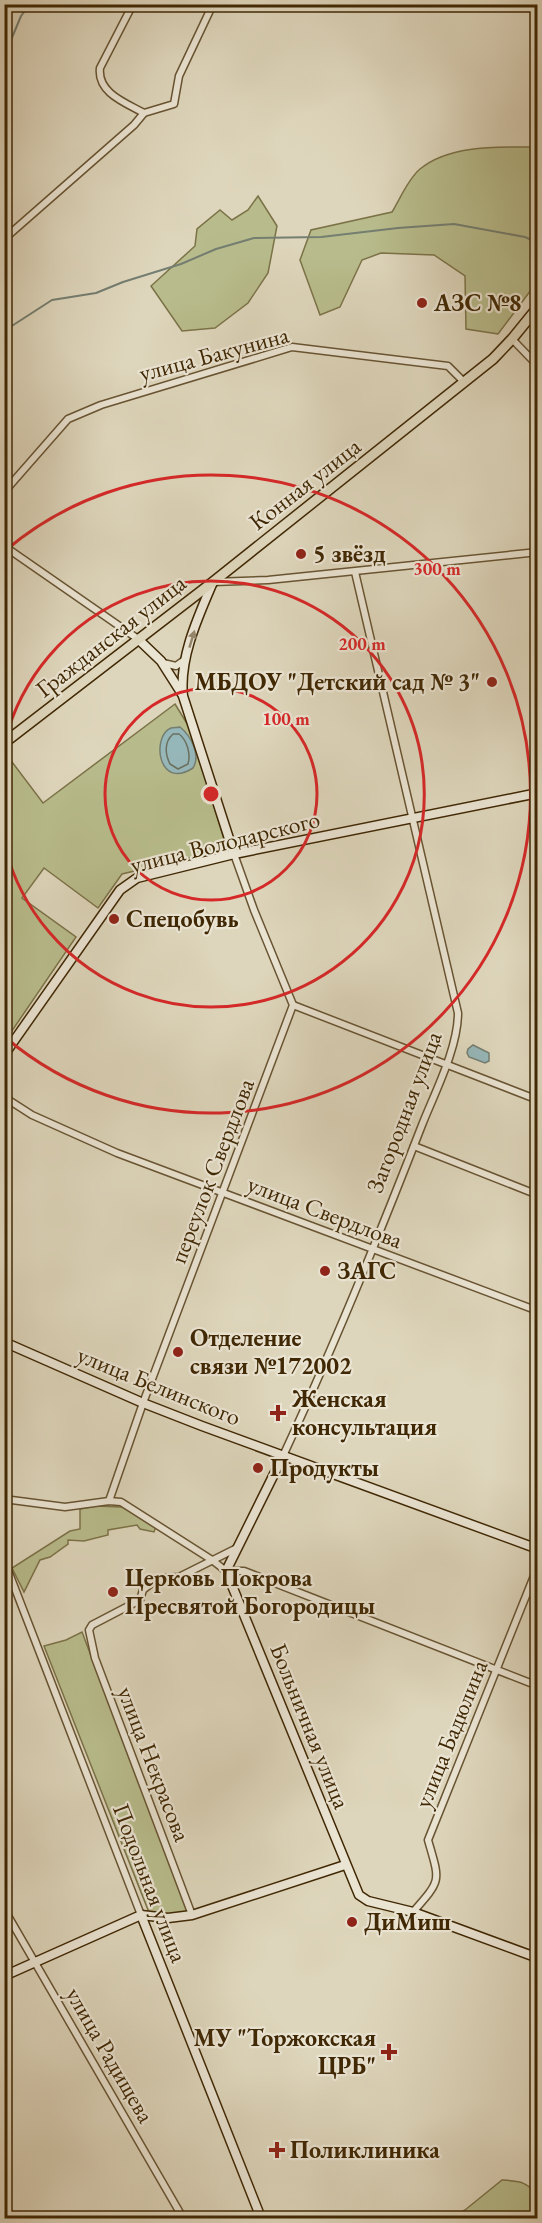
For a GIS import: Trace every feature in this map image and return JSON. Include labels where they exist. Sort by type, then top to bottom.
[{"type":"main road","name":"Конная улица","points":[[213,582],[493,359],[537,307]]},
{"type":"main road","name":"Гражданская улица","points":[[4,743],[213,582]]},
{"type":"street","points":[[133,4],[100,68],[99,76],[110,94],[144,113]]},
{"type":"street","points":[[4,239],[134,125],[144,113],[174,104],[179,76],[213,4]]},
{"type":"street","points":[[512,339],[537,366]]},
{"type":"street","name":"улица Бакунина","points":[[4,492],[68,418],[101,405],[291,347],[448,366],[464,382]]},
{"type":"street","points":[[4,546],[138,639]]},
{"type":"street","points":[[213,582],[268,580],[355,572],[537,552]]},
{"type":"street","name":"Загородная улица","points":[[226,1571],[240,1547],[312,1394],[414,1146],[458,1025],[458,1013],[355,572]]},
{"type":"street","name":"Конная улица","points":[[183,696],[182,678],[186,659],[213,582]]},
{"type":"street","points":[[188,601],[196,603],[202,609]]},
{"type":"street","name":"Конная улица","points":[[138,639],[161,661],[183,696],[234,855]]},
{"type":"street","points":[[161,661],[171,666],[186,659]]},
{"type":"street","name":"улица Володарского","points":[[4,1055],[82,942],[124,886],[137,878],[234,855],[537,793]]},
{"type":"street","points":[[234,855],[293,1005],[537,1100]]},
{"type":"street","name":"переулок Свердлова","points":[[110,1501],[143,1403],[293,1005]]},
{"type":"street","name":"улица Свердлова","points":[[4,1097],[32,1115],[80,1138],[537,1311]]},
{"type":"street","points":[[414,1146],[537,1195]]},
{"type":"street","name":"улица Белинского","points":[[4,1342],[143,1403],[537,1549]]},
{"type":"street","points":[[4,1499],[65,1507],[110,1501],[122,1502],[226,1571],[244,1571],[537,1686]]},
{"type":"street","points":[[212,1560],[240,1547]]},
{"type":"street","name":"Подольная улица","points":[[4,1560],[261,2218]]},
{"type":"street","name":"улица Некрасова","points":[[192,1916],[95,1658],[89,1630],[92,1624],[140,1600],[143,1590],[153,1582],[180,1576],[212,1560]]},
{"type":"street","name":"улица Бадюлина","points":[[413,1912],[432,1890],[438,1875],[428,1840],[537,1566]]},
{"type":"street","name":"Больничная улица","points":[[226,1571],[359,1895],[375,1903],[413,1912]]},
{"type":"street","points":[[4,1976],[141,1915],[168,1918],[192,1916],[345,1865]]},
{"type":"street","name":"улица Радищева","points":[[4,1909],[183,2218]]},
{"type":"street","points":[[413,1912],[537,1958]]},
{"type":"green space","points":[[537,147],[537,282],[498,334],[466,329],[465,276],[434,255],[381,253],[362,260],[340,307],[320,315],[300,260],[311,230],[392,212],[416,173],[432,161],[446,155],[476,149]]},
{"type":"green space","points":[[258,196],[277,226],[268,273],[248,303],[215,328],[182,331],[151,286],[195,246],[197,229],[220,210],[232,220],[248,210]]},
{"type":"green space","points":[[175,704],[191,730],[227,849],[122,874],[98,908],[44,868],[22,898],[76,937],[5,1041],[5,755],[43,803]]},
{"type":"green space","points":[[96,1506],[122,1507],[156,1526],[154,1532],[140,1529],[137,1525],[108,1530],[108,1535],[84,1541],[68,1540],[68,1544],[50,1557],[40,1560],[24,1592],[12,1568],[70,1531],[80,1529],[80,1509]]},
{"type":"green space","points":[[82,1632],[188,1912],[150,1915],[44,1646],[66,1640]]},
{"type":"green space","points":[[502,2180],[521,2182],[537,2194],[537,2218],[451,2218],[465,2210]]},
{"type":"water","points":[[180,727],[194,746],[195,763],[193,768],[181,773],[172,773],[165,768],[161,760],[161,741],[171,728]]},
{"type":"water","points":[[473,1045],[489,1053],[489,1061],[485,1063],[469,1057],[468,1049]]},
{"type":"waterway","points":[[4,91],[10,71],[6,57],[11,40],[21,16],[30,4]]},
{"type":"waterway","points":[[4,331],[52,300],[96,293],[181,264],[216,249],[254,238],[321,237],[454,224],[525,237],[538,243]]},
{"type":"place","name":"АЗС №8","points":[[422,303]]},
{"type":"place","name":"5 звёзд","points":[[301,554]]},
{"type":"place","name":"МБДОУ \"Детский сад № 3\"","points":[[492,682]]},
{"type":"place","name":"Спецобувь","points":[[114,919]]},
{"type":"place","name":"ЗАГС","points":[[325,1271]]},
{"type":"place","name":"Отделение связи №172002","points":[[178,1352]]},
{"type":"place","name":"Женская консультация","points":[[278,1413]]},
{"type":"place","name":"Продукты","points":[[258,1468]]},
{"type":"place","name":"Церковь Покрова Пресвятой Богородицы","points":[[113,1592]]},
{"type":"place","name":"ДиМиш","points":[[352,1922]]},
{"type":"place","name":"МУ \"Торжокская ЦРБ\"","points":[[389,2052]]},
{"type":"place","name":"Поликлиника","points":[[277,2150]]}]
